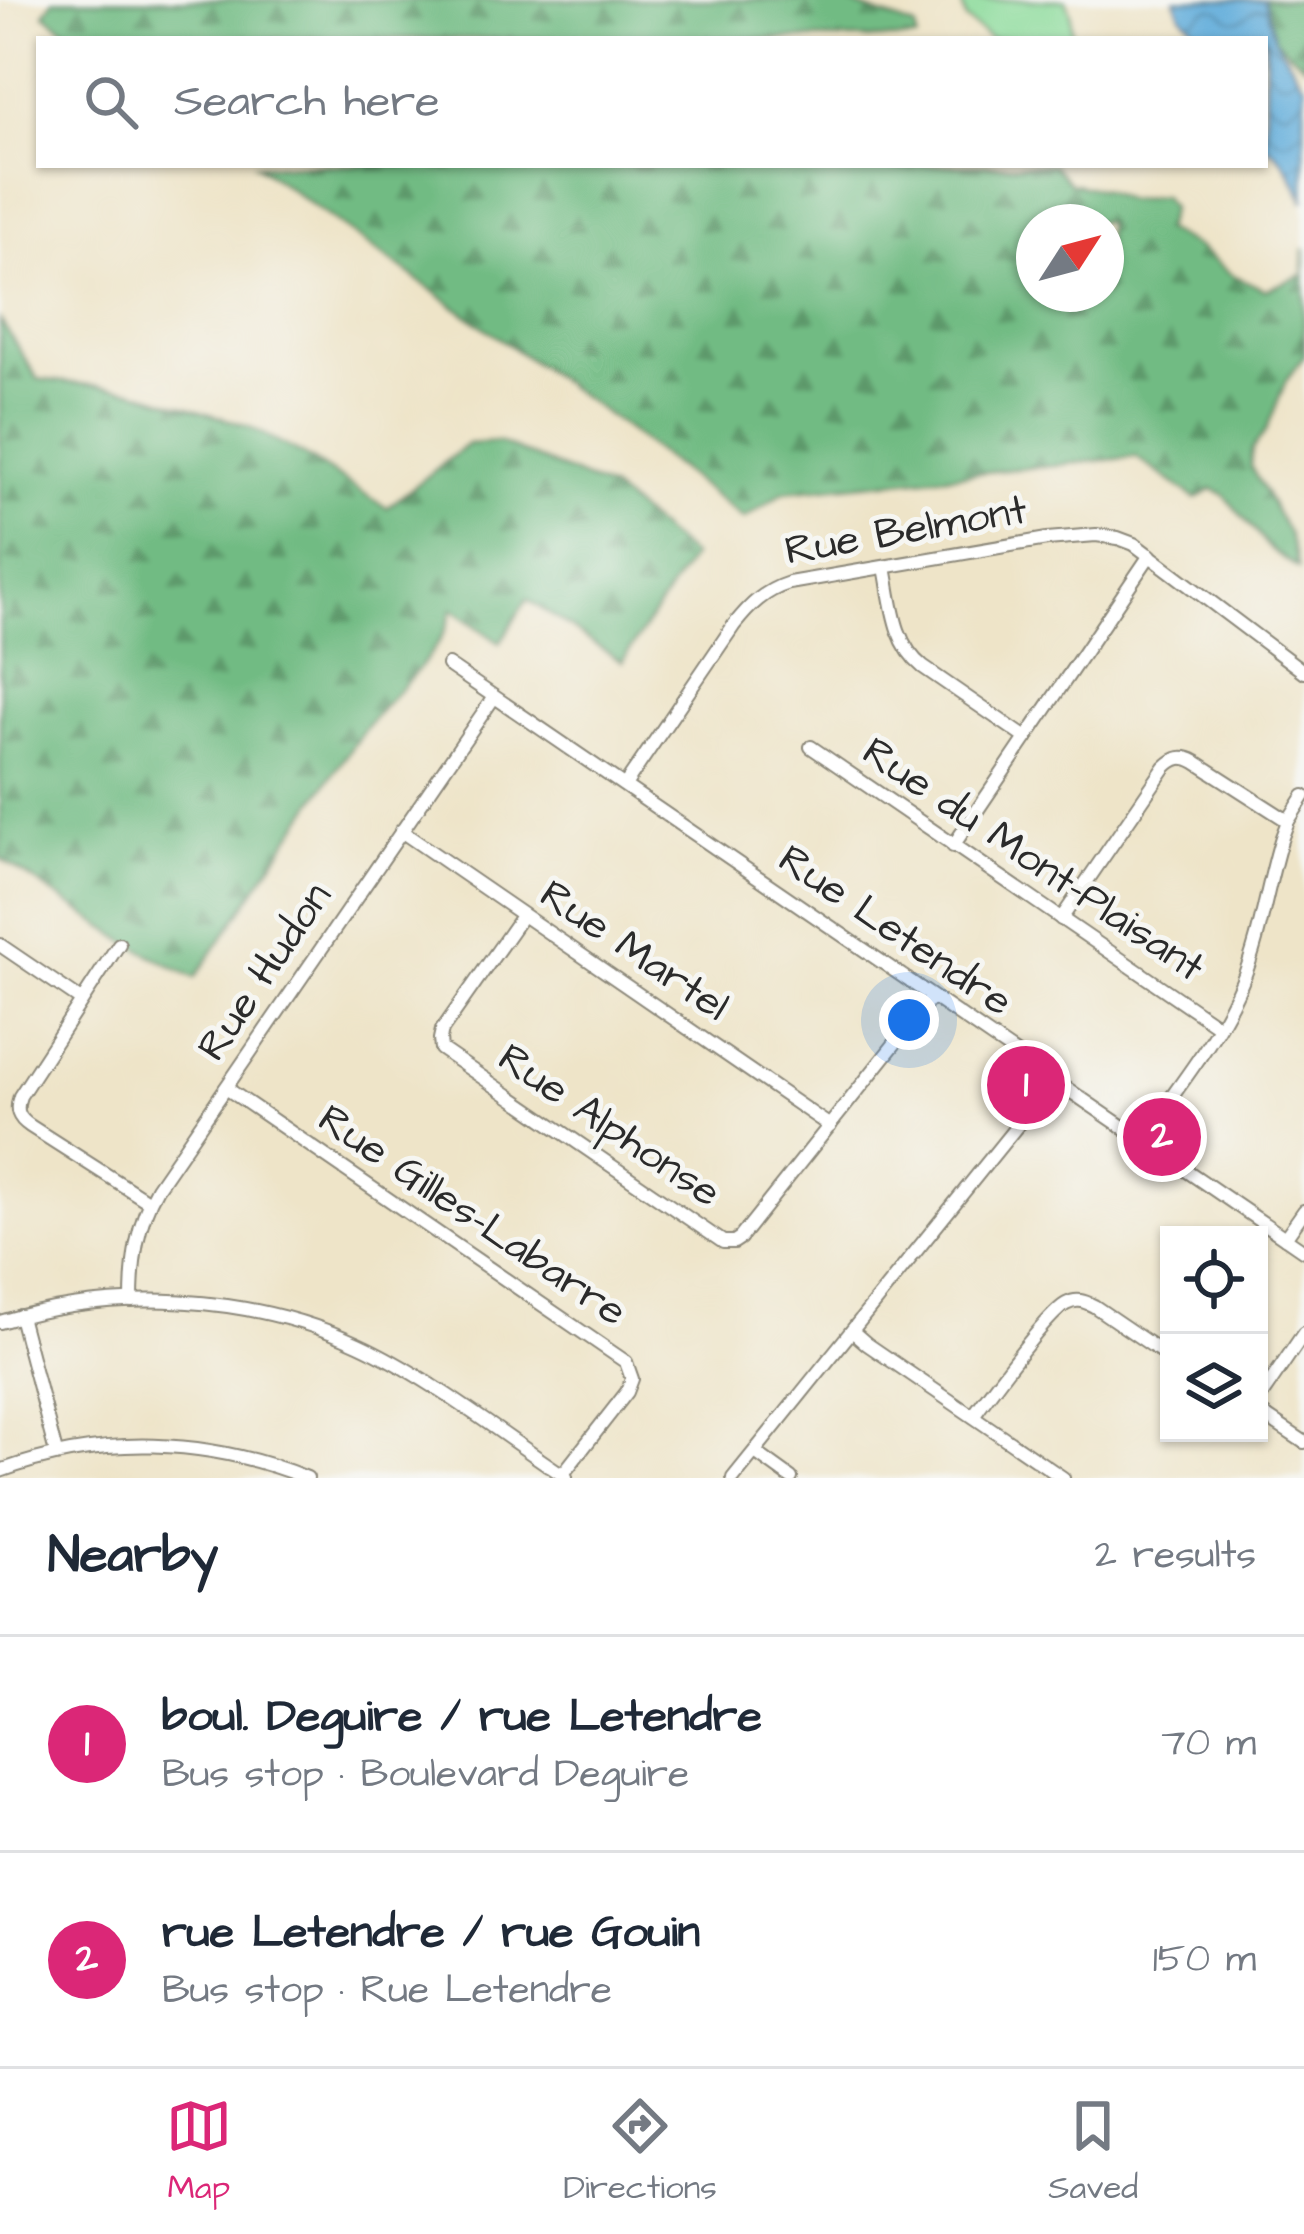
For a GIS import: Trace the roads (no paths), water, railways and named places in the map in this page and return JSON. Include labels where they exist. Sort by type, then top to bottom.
[{"type":"street","name":"Rue Belmont","points":[[625,785],[734,625],[757,599],[790,583],[885,567],[1081,535],[1118,538],[1150,555],[1304,672]]},
{"type":"street","points":[[953,846],[1150,555]]},
{"type":"street","points":[[885,567],[899,635],[908,654],[1026,738]]},
{"type":"street","name":"Rue Letendre","points":[[448,665],[1304,1251]]},
{"type":"street","name":"Rue Hudon","points":[[132,1301],[135,1246],[148,1202],[494,697]]},
{"type":"street","name":"Rue du Mont-Plaisant","points":[[811,747],[1219,1026]]},
{"type":"street","points":[[1061,919],[1165,767],[1176,758],[1196,762],[1288,821]]},
{"type":"street","points":[[1142,1140],[1219,1026],[1245,975],[1272,867],[1288,821],[1304,796]]},
{"type":"street","name":"Rue Martel","points":[[400,831],[830,1126]]},
{"type":"street","name":"Rue Alphonse","points":[[522,916],[442,1030],[441,1049],[723,1242],[737,1240],[932,997]]},
{"type":"street","points":[[119,944],[17,1105],[23,1121],[148,1202]]},
{"type":"street","points":[[0,945],[82,1000]]},
{"type":"street","points":[[733,1478],[1054,1080]]},
{"type":"street","name":"Rue Gilles-Labarre","points":[[226,1088],[626,1362],[632,1379],[627,1392],[565,1476]]},
{"type":"street","points":[[1285,1238],[1304,1211]]},
{"type":"street","points":[[973,1416],[1054,1315],[1073,1300],[1094,1306],[1160,1351]]},
{"type":"street","points":[[0,1322],[90,1303],[132,1301],[230,1308],[297,1322],[362,1346],[415,1376],[565,1476]]},
{"type":"street","points":[[20,1316],[56,1453]]},
{"type":"street","points":[[853,1331],[1063,1478]]},
{"type":"street","points":[[1268,1386],[1304,1333]]},
{"type":"street","points":[[1268,1418],[1304,1442]]},
{"type":"street","points":[[0,1471],[56,1453],[122,1445],[179,1445],[243,1456],[307,1478]]},
{"type":"street","points":[[754,1452],[791,1478]]},
{"type":"water","points":[[1175,0],[1264,0],[1275,39],[1304,85],[1304,202],[1284,163],[1268,148],[1268,36],[1203,36],[1181,15]]},
{"type":"place","name":"boul. Deguire / rue Letendre","points":[[1026,1085]]},
{"type":"place","name":"rue Letendre / rue Gouin","points":[[1162,1137]]}]
